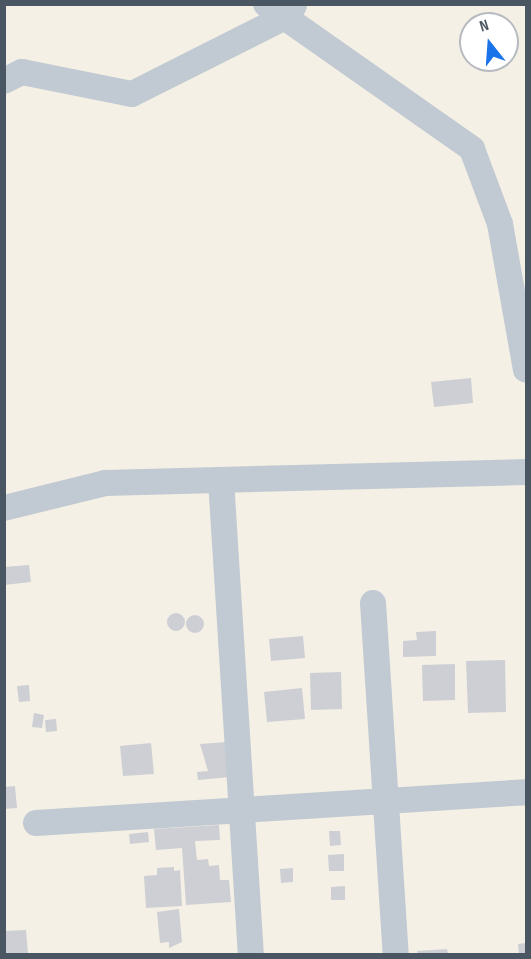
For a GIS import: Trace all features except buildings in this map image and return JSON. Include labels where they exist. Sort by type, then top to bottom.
[{"type":"street","points":[[4,81],[22,72],[132,94],[282,9],[472,149],[500,224],[526,370]]},
{"type":"street","points":[[4,508],[105,483],[526,472]]},
{"type":"street","points":[[221,480],[251,954]]},
{"type":"street","points":[[373,603],[396,954]]},
{"type":"street","points":[[36,823],[526,792]]},
{"type":"sand","points":[[5,5],[526,5],[526,954],[5,954]]}]
